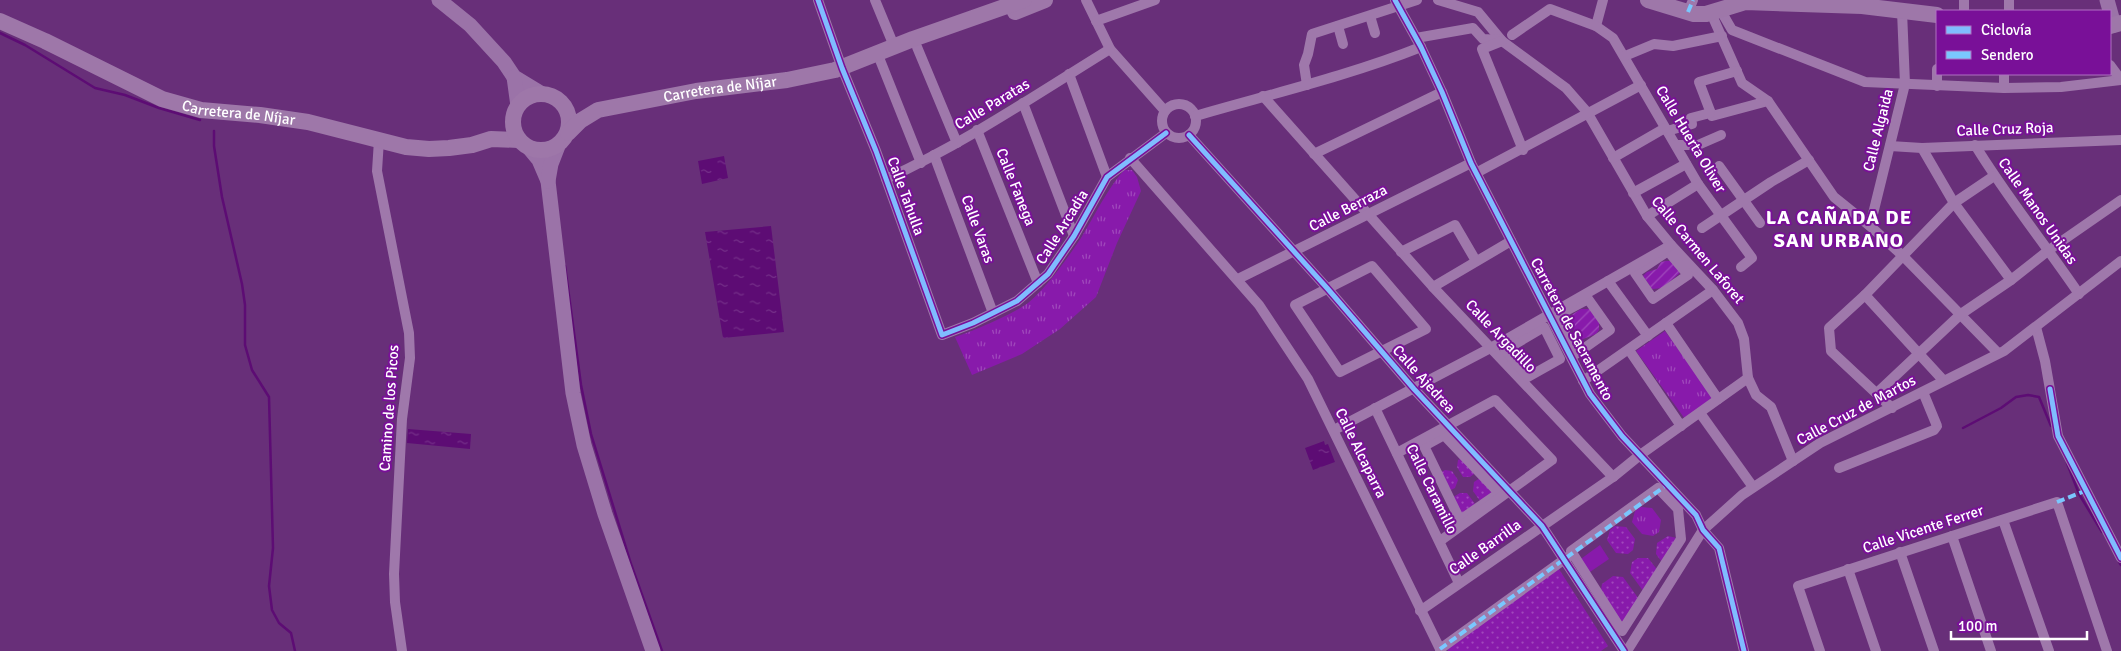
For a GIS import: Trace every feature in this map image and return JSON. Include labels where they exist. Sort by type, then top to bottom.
[{"type":"main road","points":[[439,0],[470,25],[504,62],[514,78],[542,94]]},
{"type":"main road","name":"Carretera de Níjar","points":[[564,105],[598,110],[686,92],[787,80],[842,68],[856,67],[1046,0]]},
{"type":"main road","points":[[1648,0],[1690,6],[1694,14],[1716,12],[1745,1],[1862,3],[1909,7],[1936,15]]},
{"type":"main road","name":"Carretera de Níjar","points":[[842,68],[894,46],[1017,1]]},
{"type":"main road","points":[[2111,12],[2115,25]]},
{"type":"main road","name":"Carretera de Níjar","points":[[0,22],[180,106],[308,122],[406,147],[428,149],[472,145],[491,139],[524,144]]},
{"type":"main road","points":[[514,78],[514,130],[539,160],[548,181],[573,393],[584,445],[605,514],[653,651]]},
{"type":"main road","points":[[515,112],[528,97],[542,94],[550,95],[564,105],[570,118],[568,133],[558,146],[551,164],[548,181]]},
{"type":"main road","name":"Carretera de Níjar","points":[[568,133],[598,110]]},
{"type":"main road","name":"Carretera de Níjar","points":[[491,139],[515,112]]},
{"type":"main road","points":[[524,144],[544,151],[558,146]]},
{"type":"street","name":"Calle Tahulla","points":[[818,0],[842,68],[886,179],[942,335]]},
{"type":"street","points":[[875,0],[894,46]]},
{"type":"street","points":[[1086,0],[1110,49],[1165,111]]},
{"type":"street","points":[[1096,21],[1155,0]]},
{"type":"street","points":[[1307,85],[1304,65],[1312,34],[1370,16],[1397,3],[1417,0]]},
{"type":"street","points":[[1438,0],[1478,12],[1502,40]]},
{"type":"street","points":[[1596,26],[1603,0]]},
{"type":"street","name":"Carretera de Sacramento","points":[[1397,3],[1419,43],[1442,92],[1476,174],[1552,315],[1583,381],[1601,411],[1640,455],[1664,487],[1696,515],[1703,530],[1719,548],[1744,651]]},
{"type":"street","name":"Calle Algaida","points":[[1870,226],[1905,84],[1909,7]]},
{"type":"street","name":"Calle Huerta Oliver","points":[[1512,34],[1550,9],[1596,26],[1613,38],[1698,184],[1752,258],[1741,267]]},
{"type":"street","points":[[1716,12],[1722,36],[1742,83],[1768,101],[1834,196],[1903,256],[1998,352]]},
{"type":"street","points":[[1716,12],[1732,30],[1865,82],[2004,88],[2061,87],[2121,80]]},
{"type":"street","points":[[1370,16],[1376,33]]},
{"type":"street","points":[[1338,26],[1343,44]]},
{"type":"street","points":[[1195,116],[1390,60],[1419,43],[1473,28],[1483,39],[1502,40]]},
{"type":"street","points":[[1625,56],[1654,44],[1672,46],[1722,36]]},
{"type":"street","points":[[1502,40],[1482,49],[1522,150]]},
{"type":"street","name":"Calle Carmen Laforet","points":[[1502,40],[1566,88],[1587,112],[1647,216],[1713,290],[1738,322],[1745,345],[1748,378],[1756,395],[1771,406],[1793,461]]},
{"type":"street","points":[[917,47],[957,143]]},
{"type":"street","name":"Calle Paratas","points":[[886,179],[921,163],[957,143],[1110,49]]},
{"type":"street","points":[[880,60],[921,163]]},
{"type":"street","points":[[2111,67],[2121,80]]},
{"type":"street","points":[[1737,71],[1699,82],[1712,116],[1768,101]]},
{"type":"street","points":[[1069,74],[1107,177]]},
{"type":"street","points":[[1937,75],[1937,86]]},
{"type":"street","points":[[2004,75],[2004,88]]},
{"type":"street","points":[[1476,174],[1587,112],[1641,85]]},
{"type":"street","points":[[1314,154],[1442,92]]},
{"type":"street","name":"Calle Argadillo","points":[[1263,96],[1433,287],[1613,477]]},
{"type":"street","points":[[1023,103],[1074,236]]},
{"type":"street","points":[[1175,104],[1181,104],[1192,110],[1195,116],[1195,126],[1189,135],[1180,138],[1166,133],[1161,122],[1165,111],[1175,104]]},
{"type":"street","points":[[1612,158],[1666,130],[1692,124],[1691,118],[1710,113]]},
{"type":"street","name":"Calle Fanega","points":[[977,130],[1038,283]]},
{"type":"street","name":"Calle Arcadia","points":[[942,335],[974,324],[1017,302],[1048,274],[1074,236],[1107,177],[1166,133]]},
{"type":"street","name":"Calle Ajedrea","points":[[1189,135],[1327,288],[1414,389],[1568,556],[1626,651]]},
{"type":"street","points":[[1676,145],[1698,145],[1721,136]]},
{"type":"street","name":"Camino de los Picos","points":[[379,140],[377,171],[409,341],[410,358],[402,418],[394,574],[395,602],[402,651]]},
{"type":"street","name":"Calle Cruz Roja","points":[[1890,146],[1922,148],[1975,144],[2121,140]]},
{"type":"street","name":"Calle Manos Unidas","points":[[1975,144],[1994,176],[2049,250],[2078,294]]},
{"type":"street","points":[[1922,148],[1954,203],[2011,280]]},
{"type":"street","name":"Calle Varas","points":[[934,155],[993,313]]},
{"type":"street","name":"Calle Alcaparra","points":[[1130,158],[1259,305],[1308,379],[1440,650]]},
{"type":"street","points":[[1702,228],[1770,182],[1809,160]]},
{"type":"street","name":"Calle Berraza","points":[[1238,279],[1471,163]]},
{"type":"street","points":[[1633,193],[1686,164]]},
{"type":"street","points":[[1719,166],[1760,223]]},
{"type":"street","points":[[1892,408],[1831,351],[1829,328],[1865,295],[1954,203],[1994,176]]},
{"type":"street","points":[[1647,216],[1698,184]]},
{"type":"street","points":[[1876,393],[1961,314],[2121,200]]},
{"type":"street","points":[[1401,252],[1455,225],[1476,261]]},
{"type":"street","points":[[1433,287],[1511,241]]},
{"type":"street","points":[[1334,430],[1552,315],[1671,245]]},
{"type":"street","points":[[1668,251],[1688,275],[1653,299],[1635,273],[1668,251]]},
{"type":"street","name":"Calle Cruz de Martos","points":[[1626,651],[1703,530],[1753,487],[1820,443],[1892,408],[1998,352],[2004,351],[2121,261]]},
{"type":"street","points":[[1372,266],[1426,329],[1340,372],[1295,305],[1327,288],[1372,266]]},
{"type":"street","points":[[1608,281],[1648,336]]},
{"type":"street","points":[[1583,381],[1713,290]]},
{"type":"street","points":[[1865,295],[1943,380]]},
{"type":"street","points":[[1588,299],[1610,330],[1576,354],[1552,315],[1588,299]]},
{"type":"street","points":[[1666,323],[1718,399]]},
{"type":"street","points":[[1544,327],[1560,359],[1528,377],[1505,350],[1544,327]]},
{"type":"street","points":[[2036,327],[2045,361],[2058,436],[2121,558]]},
{"type":"street","points":[[1629,350],[1682,426]]},
{"type":"street","name":"Calle Barrilla","points":[[1420,611],[1613,477],[1640,455],[1748,378]]},
{"type":"street","points":[[1839,468],[1934,430],[1937,426],[1923,392]]},
{"type":"street","points":[[1397,453],[1495,400],[1552,460],[1440,541]]},
{"type":"street","name":"Calle Caramillo","points":[[1376,408],[1459,584]]},
{"type":"street","points":[[1700,412],[1753,487]]},
{"type":"street","points":[[1444,436],[1499,493],[1460,520],[1424,446],[1444,436]]},
{"type":"street","points":[[1440,650],[1568,556],[1664,487],[1678,508],[1680,538],[1622,631],[1568,556]]},
{"type":"street","name":"Calle Vicente Ferrer","points":[[1820,651],[1798,586],[2057,502],[2107,651]]},
{"type":"street","points":[[2003,520],[2048,651]]},
{"type":"street","points":[[1952,536],[1991,651]]},
{"type":"street","points":[[1900,552],[1934,651]]},
{"type":"street","points":[[1848,569],[1876,651]]},
{"type":"green space","points":[[1124,170],[1132,170],[1137,177],[1141,191],[1117,243],[1096,297],[1060,329],[1022,354],[972,375],[955,337],[1003,317],[1028,303],[1036,296],[1081,238],[1106,195]]},
{"type":"green space","points":[[1672,261],[1680,273],[1663,288],[1652,289],[1643,276],[1647,272],[1657,269],[1661,262]]},
{"type":"green space","points":[[1581,309],[1591,309],[1599,323],[1599,330],[1596,334],[1578,341],[1573,333],[1574,328],[1570,318]]},
{"type":"green space","points":[[1665,331],[1713,397],[1685,419],[1636,351]]},
{"type":"green space","points":[[1465,457],[1478,471],[1470,477],[1463,477],[1457,467],[1458,460]]},
{"type":"green space","points":[[1445,470],[1452,471],[1458,480],[1455,488],[1447,492],[1438,474]]},
{"type":"green space","points":[[1483,476],[1499,493],[1480,501],[1473,491],[1474,482]]},
{"type":"green space","points":[[1460,493],[1467,493],[1475,504],[1460,520],[1450,499]]},
{"type":"green space","points":[[1641,507],[1652,508],[1661,520],[1659,532],[1653,536],[1642,534],[1632,522],[1635,511]]},
{"type":"green space","points":[[1615,526],[1626,527],[1635,539],[1633,550],[1628,554],[1616,553],[1607,540],[1610,530]]},
{"type":"green space","points":[[1668,536],[1681,539],[1664,565],[1656,554],[1657,543]]},
{"type":"green space","points":[[1600,545],[1609,559],[1587,574],[1578,561]]},
{"type":"green space","points":[[1638,558],[1648,558],[1659,572],[1646,595],[1630,573],[1632,562]]},
{"type":"green space","points":[[1557,566],[1608,646],[1601,651],[1448,651],[1446,646]]},
{"type":"green space","points":[[1613,576],[1623,577],[1641,602],[1622,631],[1600,596],[1602,584]]},
{"type":"water","points":[[724,156],[728,178],[702,184],[698,161]]},
{"type":"water","points":[[771,226],[784,332],[723,338],[705,232]]},
{"type":"water","points":[[408,429],[471,434],[470,449],[407,443]]},
{"type":"water","points":[[1324,441],[1325,445],[1328,444],[1335,462],[1313,470],[1305,448]]},
{"type":"waterway","points":[[0,33],[25,45],[95,88],[125,95],[159,108],[200,120]]},
{"type":"waterway","points":[[214,131],[214,146],[222,197],[242,284],[245,305],[245,345],[252,370],[269,397],[273,548],[269,586],[272,610],[279,623],[291,633],[295,651]]},
{"type":"waterway","points":[[565,266],[581,385],[591,434],[631,564],[662,651]]},
{"type":"waterway","points":[[1963,428],[2001,408],[2016,397],[2028,395],[2039,397],[2051,426]]},
{"type":"waterway","points":[[2067,463],[2079,494],[2102,532]]},
{"type":"waterway","points":[[2118,560],[2121,565]]},
{"type":"marked path","points":[[1688,12],[1693,0]]},
{"type":"marked path","points":[[1440,649],[1668,484]]},
{"type":"marked path","points":[[2057,502],[2085,491]]},
{"type":"cycle path","points":[[818,0],[842,68],[876,151],[942,335],[973,323],[1017,301],[1048,274],[1074,236],[1107,177],[1166,133]]},
{"type":"cycle path","points":[[1395,0],[1421,47],[1442,92],[1471,163],[1590,394],[1622,436],[1696,515],[1703,530],[1719,548],[1744,651]]},
{"type":"cycle path","points":[[1189,135],[1327,288],[1414,389],[1542,526],[1624,651]]},
{"type":"cycle path","points":[[2050,389],[2058,436],[2121,558]]},
{"type":"district","name":"LA CAÑADA DE SAN URBANO","points":[[1839,228]]}]
